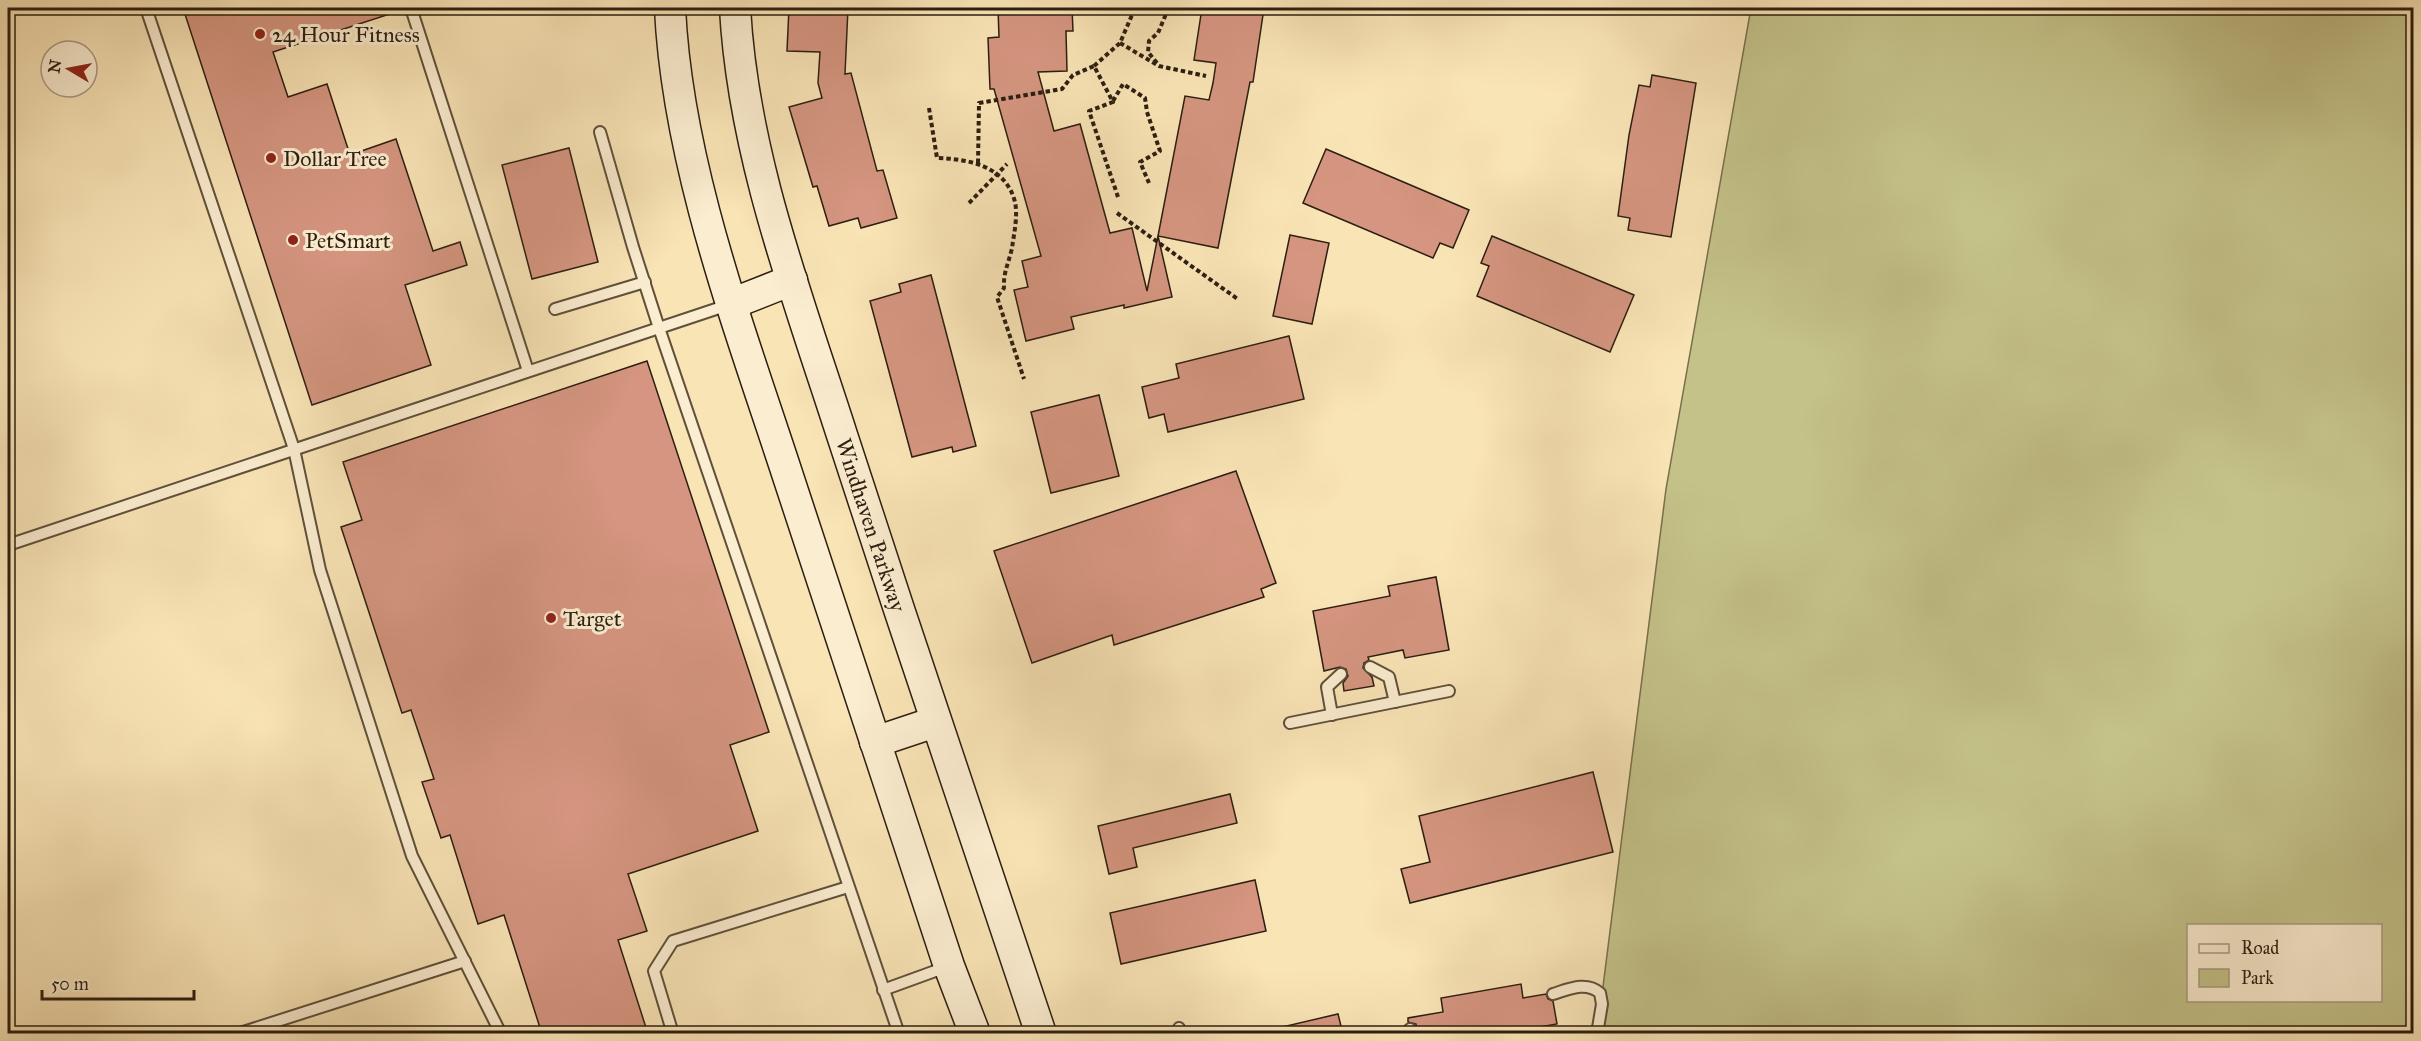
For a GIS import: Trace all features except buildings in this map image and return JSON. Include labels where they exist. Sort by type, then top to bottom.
[{"type":"main road","points":[[670,8],[686,140],[731,304],[949,966],[975,1034]]},
{"type":"main road","name":"Windhaven Parkway","points":[[735,8],[740,74],[751,134],[792,280],[935,722],[1041,1034]]},
{"type":"main road","points":[[731,304],[792,280]]},
{"type":"main road","points":[[875,742],[935,722]]},
{"type":"lane","points":[[146,8],[294,450],[320,570],[412,856],[501,1034]]},
{"type":"lane","points":[[411,8],[528,371]]},
{"type":"lane","points":[[600,132],[660,328],[899,1034]]},
{"type":"lane","points":[[555,309],[645,282]]},
{"type":"lane","points":[[8,545],[731,304]]},
{"type":"lane","points":[[1370,667],[1389,677],[1395,702]]},
{"type":"lane","points":[[1332,715],[1327,687],[1341,674]]},
{"type":"lane","points":[[1290,723],[1449,691]]},
{"type":"lane","points":[[673,1034],[654,972],[674,941],[848,887]]},
{"type":"lane","points":[[237,1034],[465,961]]},
{"type":"lane","points":[[883,990],[949,966]]},
{"type":"lane","points":[[1553,993],[1584,986],[1594,988],[1600,993],[1602,1004],[1597,1034]]},
{"type":"path","points":[[978,163],[979,103],[1062,89],[1073,75],[1094,66],[1120,42],[1135,8]]},
{"type":"path","points":[[1159,66],[1149,52],[1149,42],[1158,33],[1166,14],[1162,8]]},
{"type":"path","points":[[1120,42],[1159,66],[1206,76]]},
{"type":"path","points":[[1094,66],[1113,102]]},
{"type":"path","points":[[1118,197],[1089,111],[1113,102],[1124,84],[1145,98],[1147,112],[1160,151],[1140,162],[1149,183]]},
{"type":"path","points":[[929,108],[937,158],[978,163],[998,175],[1005,183],[1015,203],[1015,230],[1010,260],[1003,275],[1004,288],[997,297],[1024,379]]},
{"type":"path","points":[[969,203],[1007,164]]},
{"type":"path","points":[[1117,213],[1239,300]]},
{"type":"green space","points":[[1751,8],[2413,8],[2413,1033],[1597,1034],[1666,489]]},
{"type":"place","name":"24 Hour Fitness","points":[[260,34]]},
{"type":"place","name":"Dollar Tree","points":[[271,158]]},
{"type":"place","name":"PetSmart","points":[[293,240]]},
{"type":"place","name":"Target","points":[[551,618]]}]
